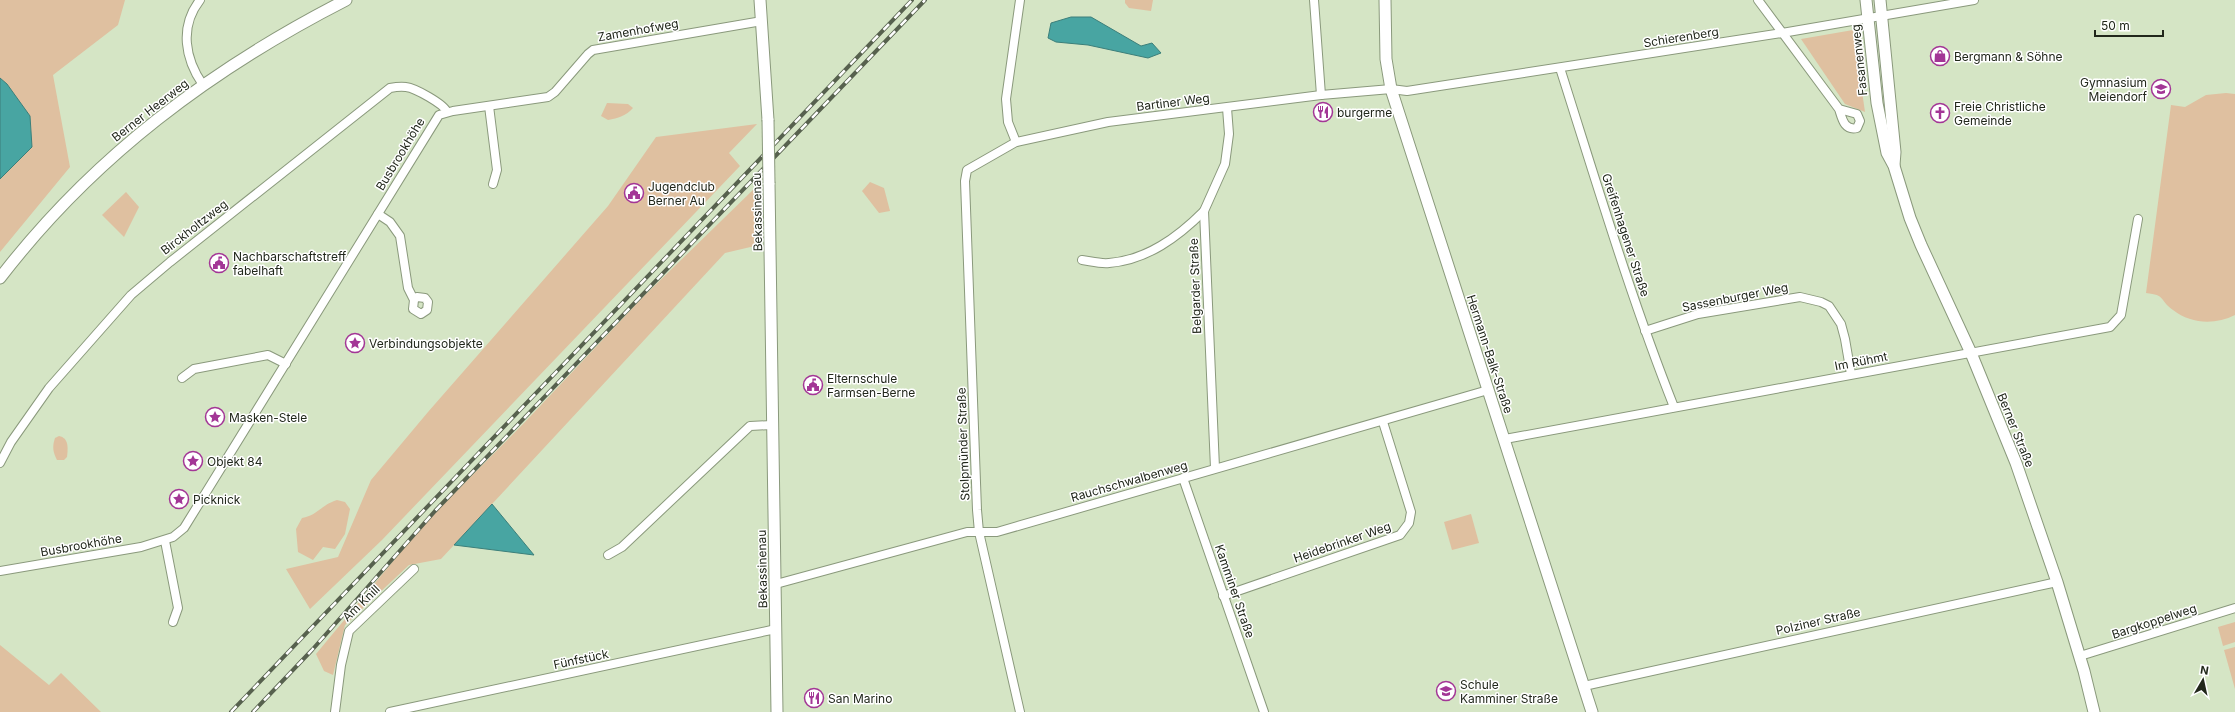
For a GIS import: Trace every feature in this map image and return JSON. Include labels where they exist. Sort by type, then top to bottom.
[{"type":"street","points":[[200,0],[191,15],[186,44],[189,62],[203,85]]},
{"type":"street","name":"Berner Heerweg","points":[[0,278],[19,253],[69,198],[122,147],[203,85],[271,40],[346,0]]},
{"type":"street","name":"Bekassinenau","points":[[760,0],[768,120],[777,712]]},
{"type":"street","points":[[1016,142],[1008,122],[1006,89],[1020,0]]},
{"type":"street","points":[[1314,0],[1321,95]]},
{"type":"street","name":"Hermann-Balk-Straße","points":[[1385,0],[1386,59],[1391,89],[1592,712]]},
{"type":"street","points":[[1758,0],[1839,109]]},
{"type":"street","name":"Fasanenweg","points":[[1866,0],[1880,116]]},
{"type":"street","points":[[1880,0],[1882,15]]},
{"type":"street","name":"Schierenberg","points":[[1391,89],[1407,91],[1560,68],[1782,33],[1954,2],[1974,0]]},
{"type":"street","name":"Berner Straße","points":[[1882,15],[1894,166]]},
{"type":"street","name":"Zamenhofweg","points":[[447,112],[548,96],[555,92],[593,50],[762,21]]},
{"type":"street","name":"Greifenhagener Straße","points":[[1560,68],[1646,331],[1674,407]]},
{"type":"street","name":"Birckholtzweg","points":[[0,463],[11,442],[49,388],[127,299],[170,262],[313,148],[390,88],[400,86],[411,88],[439,103],[447,112]]},
{"type":"street","name":"Bartiner Weg","points":[[967,170],[1016,142],[1108,122],[1321,95],[1391,89]]},
{"type":"street","points":[[489,106],[497,170],[493,184]]},
{"type":"street","name":"Belgarder Straße","points":[[1215,468],[1204,211],[1225,164],[1229,134],[1227,108]]},
{"type":"street","name":"Busbrookhöhe","points":[[0,571],[141,547],[165,541],[184,528],[378,214],[432,123],[439,115],[447,112]]},
{"type":"street","name":"Berner Straße","points":[[1880,116],[1887,153],[1894,166],[1910,218],[1921,246],[1971,353],[2016,463],[2057,582],[2080,656],[2094,712]]},
{"type":"street","name":"Stolpmünder Straße","points":[[967,170],[965,181],[979,532],[1020,712]]},
{"type":"street","points":[[1082,260],[1109,263],[1141,256],[1168,242],[1204,211]]},
{"type":"street","points":[[378,214],[390,222],[400,236],[408,288],[414,300]]},
{"type":"street","name":"Im Rühmt","points":[[1505,439],[2110,327],[2121,315],[2138,219]]},
{"type":"street","name":"Sassenburger Weg","points":[[1646,331],[1698,314],[1800,297],[1821,302],[1829,306],[1841,324],[1851,374]]},
{"type":"street","points":[[182,378],[194,369],[268,355],[286,364]]},
{"type":"street","name":"Rauchschwalbenweg","points":[[776,584],[967,532],[996,532],[1215,468],[1383,422],[1488,390]]},
{"type":"street","name":"Heidebrinker Weg","points":[[1223,596],[1400,535],[1409,523],[1411,512],[1383,422]]},
{"type":"street","points":[[608,555],[622,547],[750,426],[772,425]]},
{"type":"street","name":"Kamminer Straße","points":[[1183,478],[1264,712]]},
{"type":"street","points":[[165,541],[178,608],[173,622]]},
{"type":"street","name":"Am Knill","points":[[335,712],[341,665],[349,631],[414,569]]},
{"type":"street","name":"Polziner Straße","points":[[1584,686],[2057,582]]},
{"type":"street","name":"Bargkoppelweg","points":[[2080,656],[2235,608]]},
{"type":"street","name":"Fünfstück","points":[[390,712],[776,629]]},
{"type":"shaded area","points":[[0,0],[125,0],[118,25],[53,75],[70,167],[0,252],[0,179],[32,146],[30,116],[7,84],[0,78]]},
{"type":"shaded area","points":[[1125,0],[1153,0],[1151,11],[1129,8],[1125,3]]},
{"type":"shaded area","points":[[1853,30],[1865,112],[1845,104],[1801,39]]},
{"type":"shaded area","points":[[2226,93],[2235,94],[2235,315],[2211,322],[2203,322],[2180,315],[2157,295],[2146,293],[2171,105],[2185,107],[2206,95]]},
{"type":"shaded area","points":[[607,103],[628,104],[633,108],[622,116],[608,120],[601,116]]},
{"type":"shaded area","points":[[757,124],[729,153],[740,166],[382,540],[310,609],[286,569],[338,557],[371,480],[428,412],[608,206],[656,137]]},
{"type":"shaded area","points":[[870,182],[884,188],[890,211],[879,213],[862,191]]},
{"type":"shaded area","points":[[757,186],[759,245],[725,253],[441,559],[409,565],[345,625],[333,675],[324,671],[316,654],[424,524],[525,422],[644,296]]},
{"type":"shaded area","points":[[126,192],[139,207],[124,237],[102,215]]},
{"type":"shaded area","points":[[59,436],[65,439],[67,444],[67,457],[64,460],[57,460],[54,452],[53,444],[55,438]]},
{"type":"shaded area","points":[[337,500],[345,502],[350,509],[345,534],[335,549],[323,547],[313,560],[298,552],[296,529],[302,518],[312,515],[327,504]]},
{"type":"shaded area","points":[[1471,514],[1479,543],[1452,550],[1444,522]]},
{"type":"shaded area","points":[[2235,622],[2235,642],[2223,646],[2218,627]]},
{"type":"shaded area","points":[[0,645],[49,685],[61,673],[101,712],[0,712]]},
{"type":"shaded area","points":[[2235,647],[2235,689],[2224,650]]},
{"type":"water","points":[[1071,17],[1091,17],[1141,46],[1152,43],[1161,53],[1148,58],[1088,45],[1056,42],[1048,38],[1051,23]]},
{"type":"water","points":[[0,78],[7,84],[30,116],[32,147],[0,179]]},
{"type":"water","points":[[492,504],[534,555],[454,545]]},
{"type":"railway","points":[[231,712],[912,0]]},
{"type":"railway","points":[[253,712],[312,650],[435,511],[925,0]]},
{"type":"place","name":"Bergmann & Söhne","points":[[1940,56]]},
{"type":"place","name":"Gymnasium Meiendorf","points":[[2161,89]]},
{"type":"place","name":"burgerme","points":[[1323,112]]},
{"type":"place","name":"Freie Christliche Gemeinde","points":[[1940,113]]},
{"type":"place","name":"Jugendclub Berner Au","points":[[634,193]]},
{"type":"place","name":"Nachbarschaftstreff fabelhaft","points":[[219,263]]},
{"type":"place","name":"Verbindungsobjekte","points":[[355,343]]},
{"type":"place","name":"Elternschule Farmsen-Berne","points":[[813,385]]},
{"type":"place","name":"Masken-Stele","points":[[215,417]]},
{"type":"place","name":"Objekt 84","points":[[193,461]]},
{"type":"place","name":"Picknick","points":[[179,499]]},
{"type":"place","name":"Schule Kamminer Straße","points":[[1446,691]]},
{"type":"place","name":"San Marino","points":[[814,698]]}]
